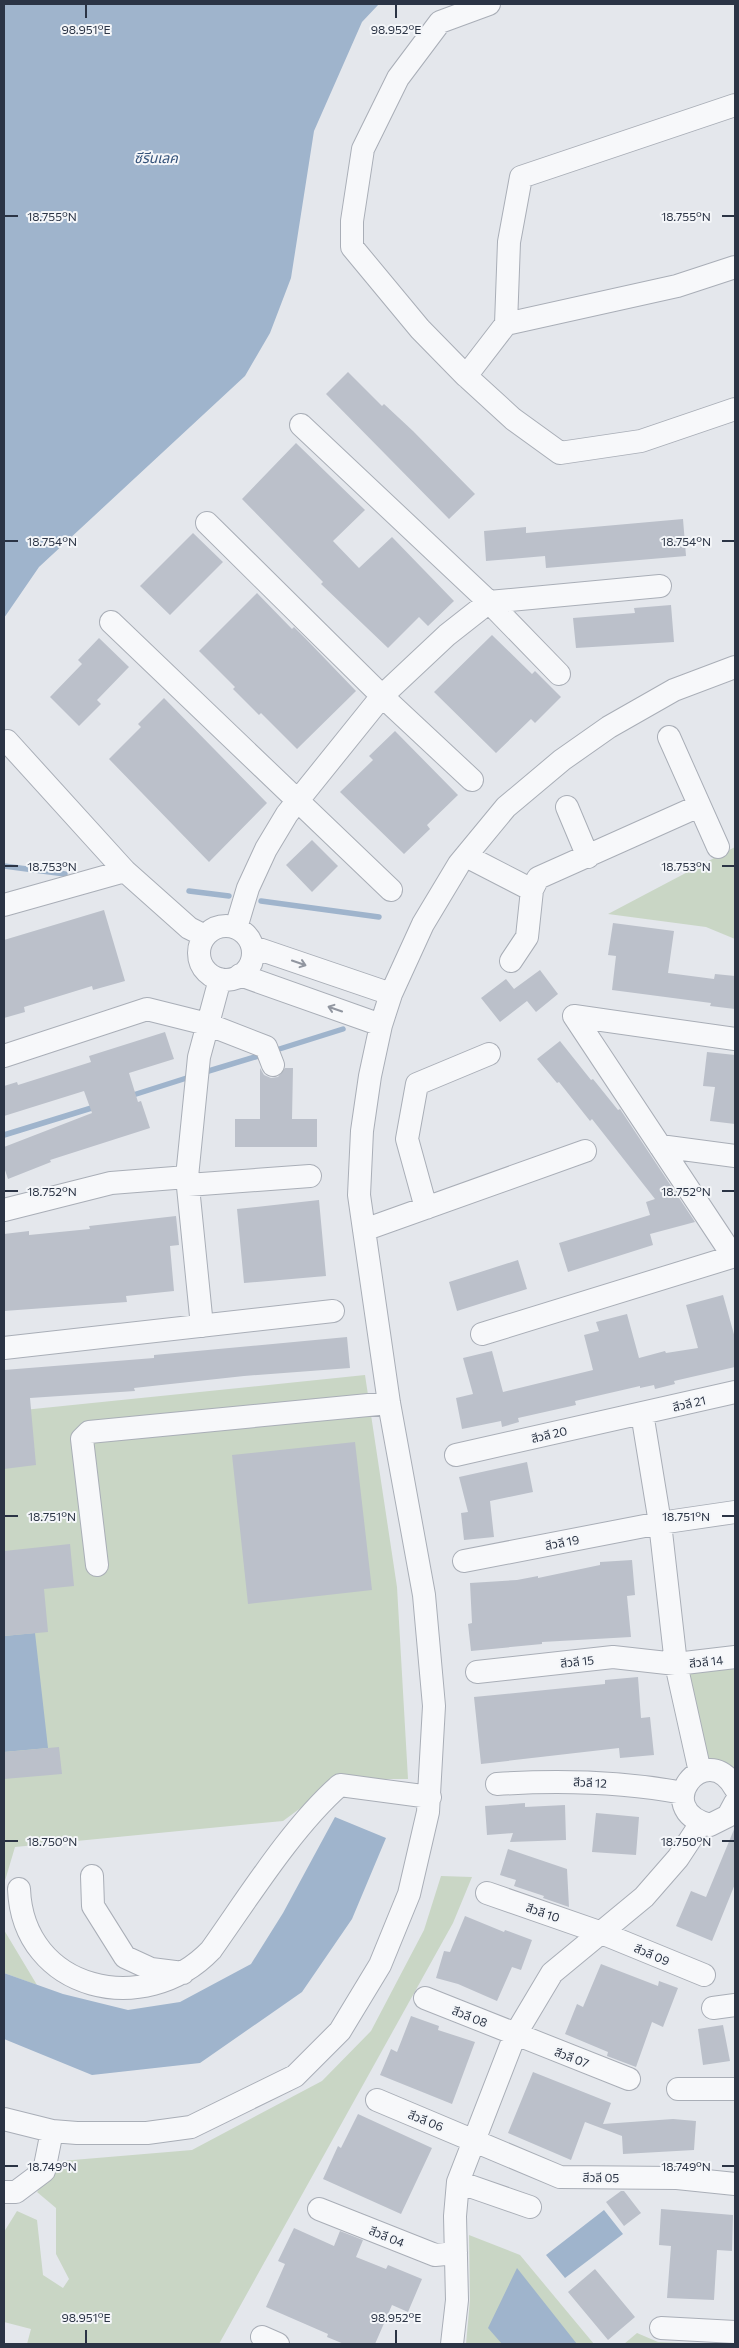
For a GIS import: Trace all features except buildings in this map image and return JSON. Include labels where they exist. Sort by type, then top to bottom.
[{"type":"street","points":[[489,4],[440,22],[398,78],[363,149],[352,221],[352,247],[420,329],[466,376],[513,419],[560,453],[640,441],[735,409]]},
{"type":"street","points":[[466,376],[506,324],[509,242],[521,177],[735,105]]},
{"type":"street","points":[[506,324],[677,286],[735,267]]},
{"type":"street","points":[[300,425],[489,602],[559,674]]},
{"type":"street","points":[[207,523],[382,696],[472,780]]},
{"type":"street","points":[[236,928],[248,888],[266,849],[287,814],[382,696],[447,634],[489,602],[660,586]]},
{"type":"street","points":[[111,622],[391,890]]},
{"type":"street","points":[[4,2119],[52,2131],[77,2133],[147,2133],[191,2127],[295,2076],[340,2031],[380,1965],[409,1894],[429,1804],[434,1706],[424,1595],[389,1403],[359,1195],[362,1131],[370,1076],[381,1025],[391,994],[423,924],[466,856],[506,807],[562,760],[609,726],[674,690],[735,667]]},
{"type":"street","points":[[669,737],[718,847]]},
{"type":"street","points":[[7,741],[128,874],[189,928],[205,936]]},
{"type":"street","points":[[511,960],[527,937],[532,890],[538,878],[699,806]]},
{"type":"street","points":[[566,807],[588,856]]},
{"type":"street","points":[[466,856],[532,890]]},
{"type":"street","points":[[4,905],[128,874]]},
{"type":"street","points":[[202,1326],[188,1181],[197,1075],[207,1024],[230,977],[251,964],[252,947],[244,933],[236,928],[219,927],[205,936],[200,944],[201,962],[205,969],[230,977],[381,1025]]},
{"type":"street","points":[[252,947],[391,994]]},
{"type":"street","points":[[4,1056],[147,1009],[207,1024],[270,1057]]},
{"type":"street","points":[[482,1334],[734,1256],[574,1016],[735,1039]]},
{"type":"street","points":[[426,1208],[407,1139],[417,1084],[489,1054]]},
{"type":"street","points":[[660,1146],[735,1156]]},
{"type":"street","points":[[364,1230],[585,1151]]},
{"type":"street","points":[[4,1210],[111,1182],[310,1176]]},
{"type":"street","points":[[4,1348],[333,1311]]},
{"type":"street","name":"สีวลี 21","points":[[642,1413],[735,1392]]},
{"type":"street","points":[[97,1565],[82,1439],[89,1432],[389,1403]]},
{"type":"street","points":[[642,1413],[660,1523],[676,1664],[700,1772]]},
{"type":"street","name":"สีวลี 20","points":[[456,1455],[642,1413]]},
{"type":"street","name":"สีวลี 19","points":[[464,1561],[660,1523],[735,1512]]},
{"type":"street","name":"สีวลี 14","points":[[676,1664],[735,1657]]},
{"type":"street","name":"สีวลี 15","points":[[477,1672],[613,1658],[676,1664]]},
{"type":"street","points":[[718,1771],[731,1780],[735,1802],[728,1816],[710,1825],[701,1823],[687,1811],[683,1803],[683,1793],[686,1784],[700,1772],[718,1771]]},
{"type":"street","name":"สีวลี 12","points":[[496,1784],[551,1780],[594,1781],[683,1793]]},
{"type":"street","points":[[19,1889],[23,1921],[39,1949],[50,1961],[78,1977],[111,1988],[130,1989],[167,1982],[184,1973],[211,1950],[274,1862],[321,1802],[342,1799],[429,1804]]},
{"type":"street","points":[[452,2344],[457,2300],[455,2216],[458,2182],[515,2034],[552,1973],[599,1932],[644,1897],[678,1858],[701,1823]]},
{"type":"street","points":[[92,1876],[93,1906],[125,1957],[151,1969],[184,1973]]},
{"type":"street","name":"สีวลี 10","points":[[487,1893],[599,1932]]},
{"type":"street","name":"สีวลี 09","points":[[599,1932],[704,1975]]},
{"type":"street","name":"สีวลี 08","points":[[425,1998],[515,2034]]},
{"type":"street","points":[[713,2008],[735,2005]]},
{"type":"street","name":"สีวลี 07","points":[[515,2034],[629,2079]]},
{"type":"street","points":[[678,2090],[735,2089]]},
{"type":"street","name":"สีวลี 06","points":[[377,2100],[474,2140]]},
{"type":"street","points":[[4,2192],[16,2192],[44,2171],[52,2131]]},
{"type":"street","name":"สีวลี 05","points":[[474,2140],[560,2176],[677,2178],[735,2184]]},
{"type":"street","points":[[458,2182],[530,2207]]},
{"type":"street","name":"สีวลี 04","points":[[319,2209],[435,2255],[456,2253]]},
{"type":"street","points":[[661,2328],[735,2332]]},
{"type":"green space","points":[[735,847],[735,939],[706,927],[608,914]]},
{"type":"green space","points":[[365,1375],[397,1587],[408,1779],[340,1779],[283,1821],[15,1847],[4,1884],[4,1412]]},
{"type":"green space","points":[[735,1668],[735,1771],[721,1761],[707,1760],[688,1673]]},
{"type":"green space","points":[[441,1876],[472,1877],[453,1923],[219,2344],[27,2344],[31,2329],[4,2322],[4,2232],[17,2211],[37,2220],[43,2275],[63,2288],[69,2279],[56,2254],[56,2208],[37,2192],[61,2161],[192,2150],[322,2081],[371,2031],[424,1930]]},
{"type":"green space","points":[[4,1930],[37,1985],[4,1973]]},
{"type":"green space","points":[[469,2235],[520,2255],[594,2344],[466,2344],[470,2300]]},
{"type":"green space","points":[[637,2333],[658,2342],[706,2344],[624,2344]]},
{"type":"water","name":"ซีรีนเลค","points":[[4,4],[379,4],[362,22],[314,131],[291,278],[270,333],[245,376],[39,567],[4,618]]},
{"type":"water","points":[[35,1633],[48,1748],[4,1752],[4,1636]]},
{"type":"water","points":[[335,1817],[386,1838],[352,1919],[302,1992],[200,2063],[92,2075],[4,2039],[4,1973],[63,1994],[128,2010],[180,2002],[251,1964],[283,1913]]},
{"type":"water","points":[[604,2210],[623,2234],[565,2278],[546,2255]]},
{"type":"water","points":[[517,2268],[577,2344],[502,2344],[488,2328]]},
{"type":"waterway","points":[[4,866],[65,874]]},
{"type":"waterway","points":[[189,891],[229,896]]},
{"type":"waterway","points":[[261,901],[379,917]]},
{"type":"waterway","points":[[273,1051],[343,1029]]},
{"type":"waterway","points":[[202,1073],[265,1054]]},
{"type":"waterway","points":[[130,1096],[193,1076]]},
{"type":"waterway","points":[[4,1135],[98,1106]]}]
